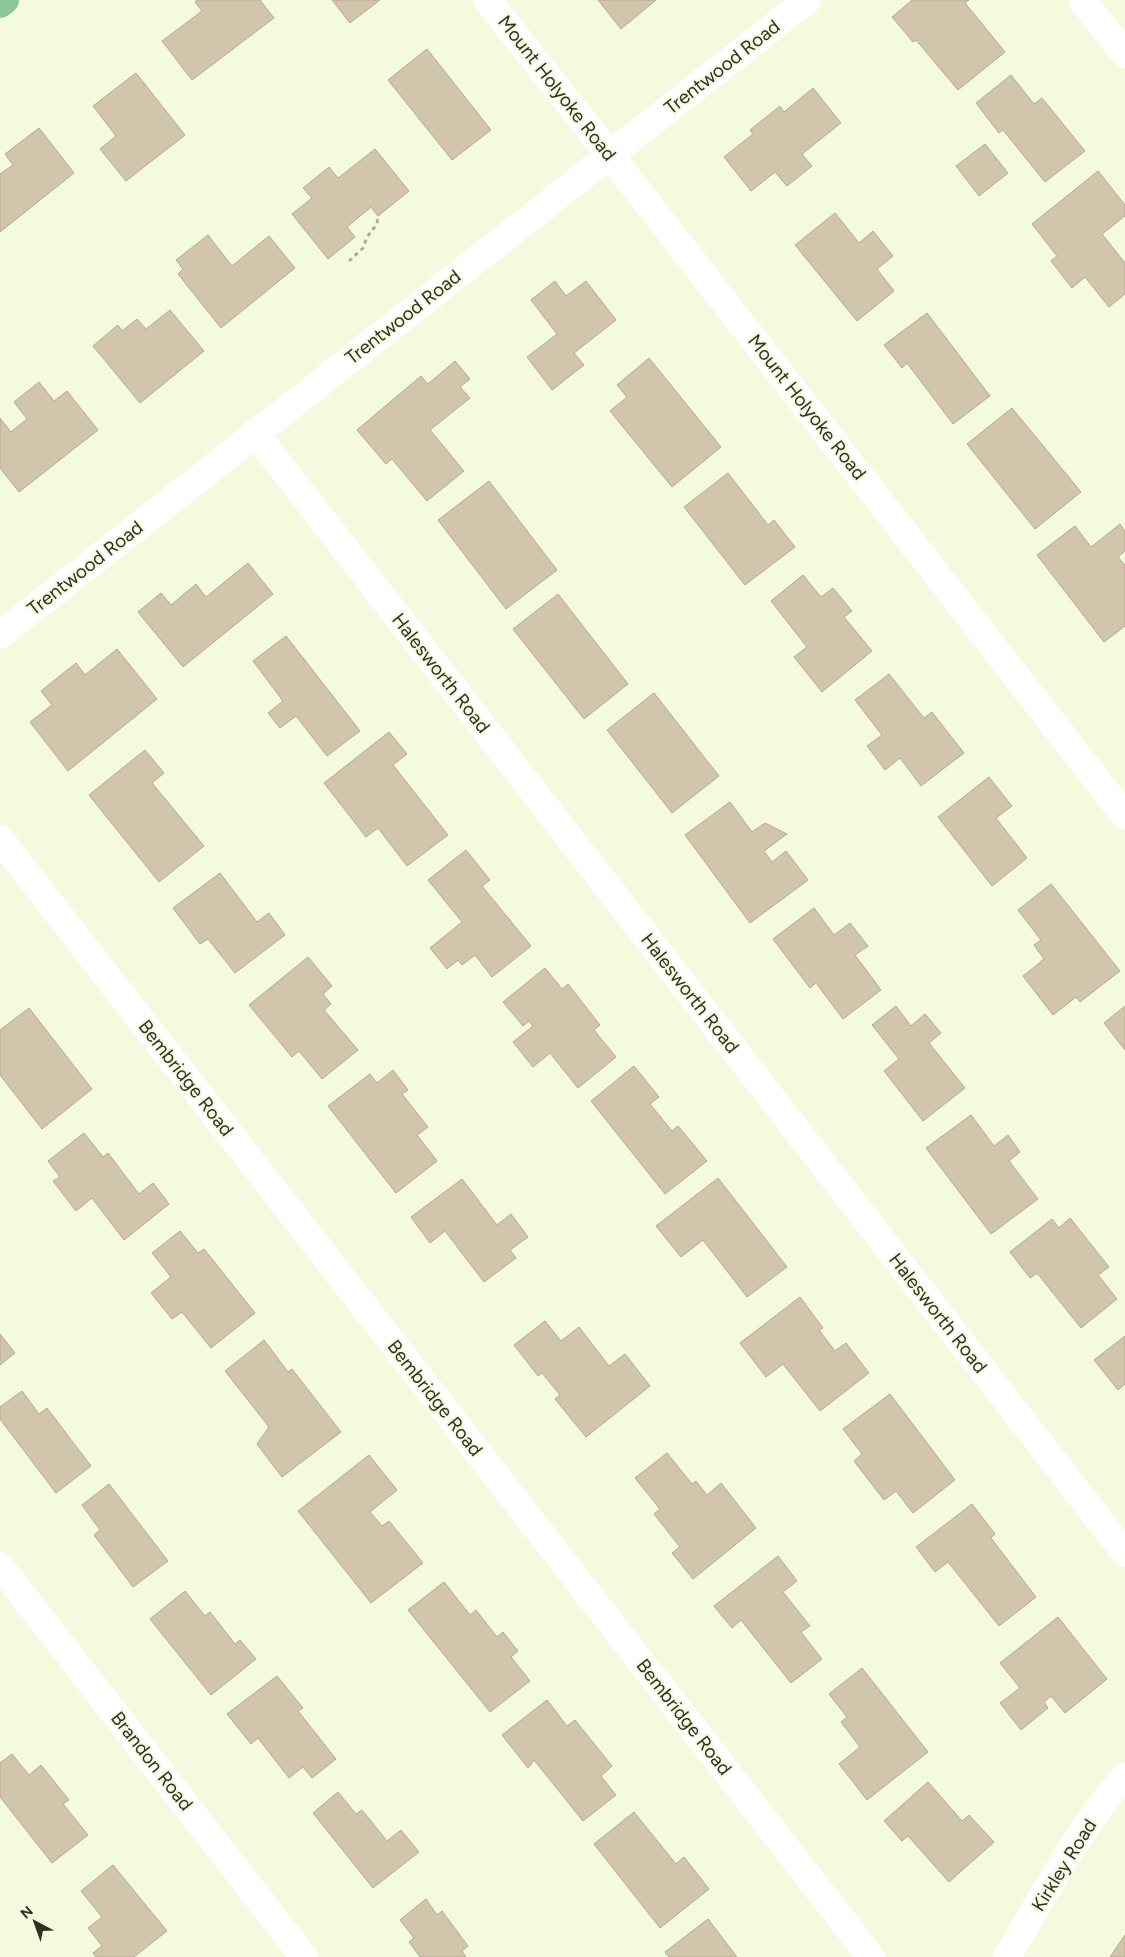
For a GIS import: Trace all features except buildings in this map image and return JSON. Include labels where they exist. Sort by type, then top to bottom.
[{"type":"main road","points":[[0,4],[5,0]]},
{"type":"street","name":"Mount Holyoke Road","points":[[487,0],[1125,816]]},
{"type":"street","name":"Trentwood Road","points":[[0,635],[254,433],[807,0]]},
{"type":"street","points":[[1082,0],[1125,54]]},
{"type":"street","name":"Halesworth Road","points":[[254,433],[1125,1553]]},
{"type":"street","name":"Bembridge Road","points":[[0,839],[871,1957]]},
{"type":"street","name":"Brandon Road","points":[[0,1566],[304,1957]]},
{"type":"street","name":"Kirkley Road","points":[[1007,1957],[1059,1869],[1109,1794],[1125,1776]]},
{"type":"path","points":[[350,261],[363,248],[367,237],[376,224],[378,216]]}]
